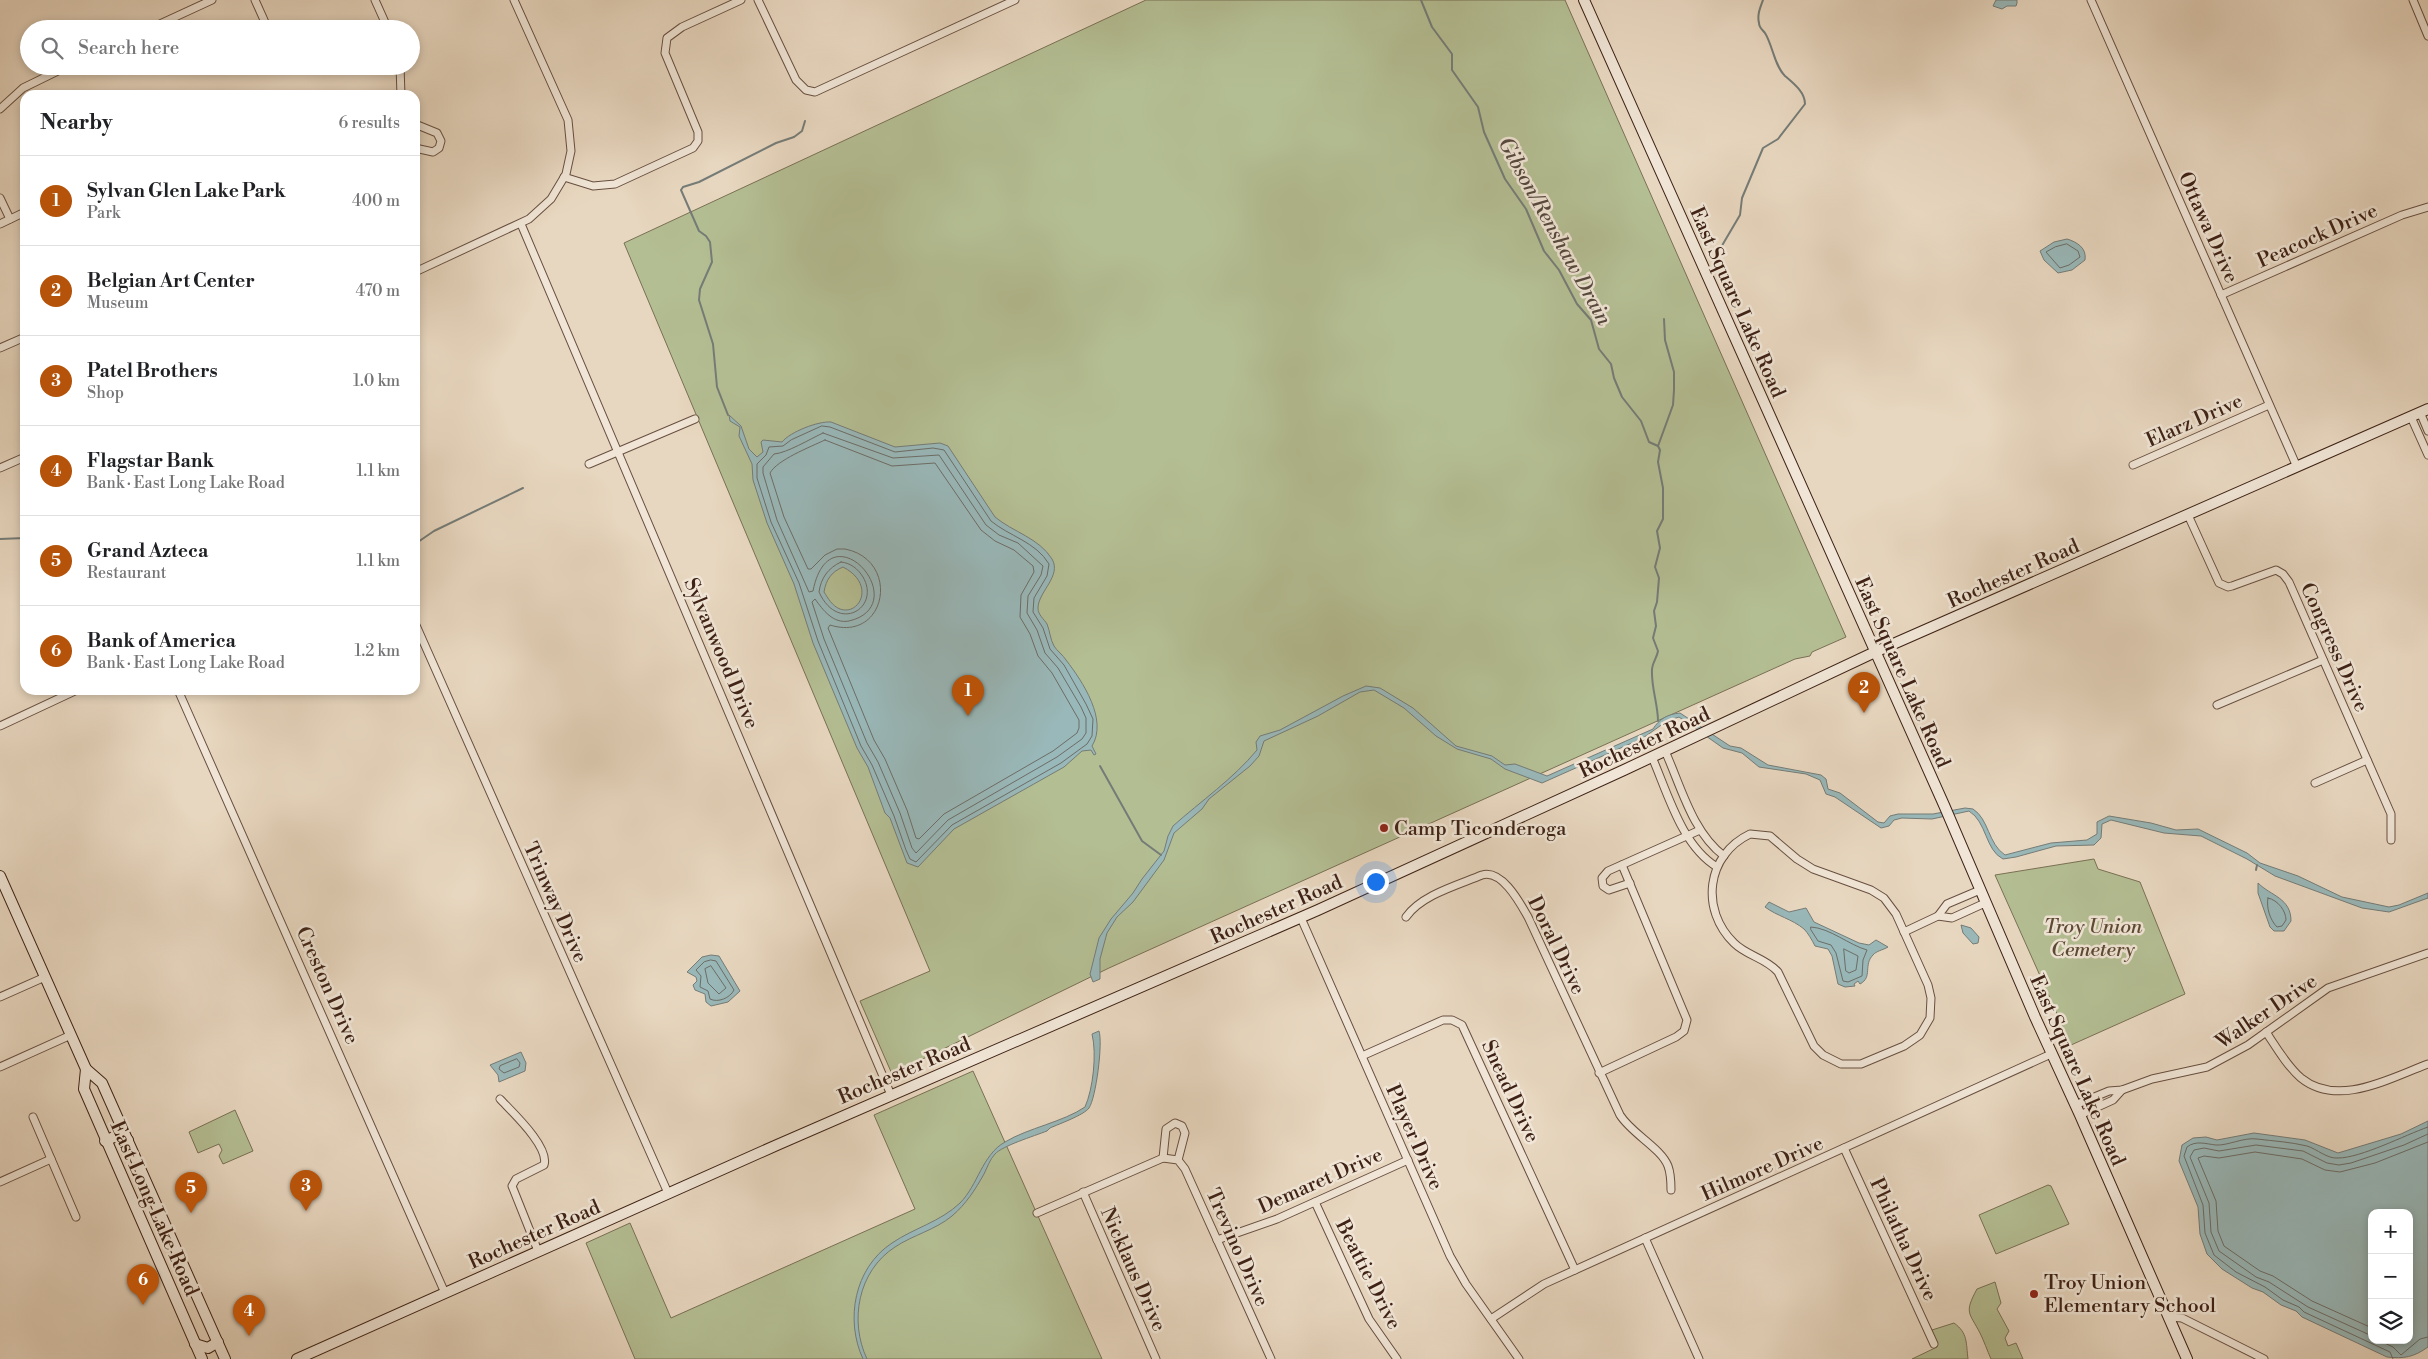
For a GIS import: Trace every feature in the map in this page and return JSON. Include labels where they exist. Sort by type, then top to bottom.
[{"type":"main road","name":"East Square Lake Road","points":[[1584,0],[1944,805],[2186,1359]]},
{"type":"main road","name":"Rochester Road","points":[[297,1359],[891,1095],[1301,918],[1665,751],[1875,652],[2420,413]]},
{"type":"main road","name":"East Long Lake Road","points":[[0,876],[86,1069],[102,1083],[225,1359]]},
{"type":"main road","name":"East Long Lake Road","points":[[86,1069],[84,1089],[105,1141],[202,1359]]},
{"type":"main road","points":[[105,1141],[118,1135],[128,1140]]},
{"type":"main road","points":[[195,1344],[208,1348],[218,1342]]},
{"type":"street","points":[[169,20],[212,0]]},
{"type":"street","points":[[255,0],[264,20]]},
{"type":"street","points":[[375,0],[384,20]]},
{"type":"street","points":[[420,270],[521,224],[546,205],[564,177],[570,151],[568,120],[514,0]]},
{"type":"street","points":[[564,177],[593,186],[615,184],[693,148],[698,136],[697,128],[665,53],[666,38],[682,27],[741,0]]},
{"type":"street","points":[[758,0],[796,80],[806,90],[815,92],[1015,0]]},
{"type":"street","name":"Ottawa Drive","points":[[2091,0],[2297,467]]},
{"type":"street","points":[[2413,0],[2428,36]]},
{"type":"street","points":[[21,90],[50,75]]},
{"type":"street","points":[[400,75],[401,90]]},
{"type":"street","points":[[0,109],[20,91]]},
{"type":"street","points":[[420,126],[437,133],[441,143],[433,152],[420,149]]},
{"type":"street","points":[[0,198],[10,219]]},
{"type":"street","name":"Peacock Drive","points":[[2220,295],[2402,216],[2428,207]]},
{"type":"street","points":[[0,224],[20,214]]},
{"type":"street","name":"Sylvanwood Drive","points":[[521,224],[891,1095]]},
{"type":"street","points":[[0,348],[20,339]]},
{"type":"street","name":"Elarz Drive","points":[[2133,465],[2269,405]]},
{"type":"street","points":[[2420,413],[2428,431]]},
{"type":"street","points":[[2420,413],[2428,455]]},
{"type":"street","points":[[589,464],[695,419]]},
{"type":"street","points":[[0,468],[20,459]]},
{"type":"street","name":"Congress Drive","points":[[2188,516],[2215,578],[2224,586],[2232,586],[2271,570],[2283,574],[2289,582],[2390,814],[2392,840]]},
{"type":"street","name":"Trinway Drive","points":[[420,634],[668,1193]]},
{"type":"street","points":[[2217,705],[2323,660]]},
{"type":"street","points":[[0,726],[66,695]]},
{"type":"street","name":"Creston Drive","points":[[180,695],[446,1293]]},
{"type":"street","points":[[1665,751],[1700,830],[1712,847],[1724,856]]},
{"type":"street","points":[[1652,757],[1687,836],[1696,851],[1717,867]]},
{"type":"street","points":[[2315,783],[2367,760]]},
{"type":"street","points":[[1630,883],[1609,890],[1603,886],[1602,878],[1605,872],[1700,830]]},
{"type":"street","points":[[1750,834],[1770,836],[1813,869],[1878,894],[1892,908],[1930,992],[1932,1011],[1928,1024],[1920,1035],[1904,1046],[1861,1064],[1841,1064],[1823,1056],[1814,1046],[1778,972],[1769,962],[1739,948],[1728,936],[1714,906],[1711,892],[1717,867],[1737,842],[1750,834]]},
{"type":"street","points":[[1599,1072],[1676,1037],[1686,1026],[1685,1012],[1650,936],[1622,865]]},
{"type":"street","name":"Doral Drive","points":[[1406,917],[1411,910],[1427,900],[1474,878],[1486,873],[1496,876],[1519,902],[1528,918],[1599,1072],[1625,1123],[1657,1151],[1667,1164],[1671,1190]]},
{"type":"street","points":[[1904,932],[1938,916],[1947,904],[1980,890]]},
{"type":"street","points":[[1938,916],[1952,918],[1986,903]]},
{"type":"street","name":"Player Drive","points":[[1301,918],[1457,1270],[1520,1359]]},
{"type":"street","name":"Walker Drive","points":[[2078,1110],[2112,1100],[2122,1090],[2152,1079],[2207,1067],[2235,1054],[2318,994],[2336,984],[2428,953]]},
{"type":"street","points":[[0,997],[45,977]]},
{"type":"street","name":"Snead Drive","points":[[1362,1056],[1443,1020],[1452,1020],[1462,1025],[1575,1270]]},
{"type":"street","points":[[2266,1032],[2301,1078],[2314,1086],[2328,1091],[2355,1090],[2428,1064]]},
{"type":"street","points":[[0,1067],[71,1035]]},
{"type":"street","name":"Hilmore Drive","points":[[1491,1319],[1530,1292],[1575,1270],[2052,1054]]},
{"type":"street","points":[[500,1099],[532,1134],[544,1157],[544,1166],[516,1180],[512,1186],[538,1251]]},
{"type":"street","points":[[33,1117],[76,1217]]},
{"type":"street","points":[[1037,1213],[1165,1158],[1178,1160],[1185,1133],[1182,1126],[1175,1123],[1166,1129],[1165,1158]]},
{"type":"street","name":"Philatha Drive","points":[[1844,1148],[1934,1344]]},
{"type":"street","points":[[0,1182],[51,1159]]},
{"type":"street","name":"Trevino Drive","points":[[1178,1160],[1185,1169],[1271,1359]]},
{"type":"street","name":"Demaret Drive","points":[[1218,1240],[1277,1219],[1408,1160]]},
{"type":"street","name":"Nicklaus Drive","points":[[1083,1192],[1156,1359]]},
{"type":"street","name":"Beattie Drive","points":[[1315,1202],[1369,1319],[1396,1359]]},
{"type":"street","points":[[1645,1238],[1700,1359]]},
{"type":"street","points":[[2168,1317],[2182,1318],[2264,1359]]},
{"type":"green space","points":[[1146,0],[1565,0],[1846,637],[1812,652],[1810,656],[1795,659],[1109,968],[892,1074],[860,1001],[930,971],[624,243]]},
{"type":"green space","name":"Troy Union Cemetery","points":[[2094,859],[2098,869],[2140,882],[2185,994],[2071,1045],[1995,875]]},
{"type":"green space","points":[[973,1071],[1102,1359],[635,1359],[586,1243],[630,1223],[671,1318],[915,1209],[874,1115]]},
{"type":"green space","points":[[235,1110],[253,1151],[223,1164],[219,1156],[222,1150],[219,1144],[198,1153],[189,1132]]},
{"type":"green space","points":[[2048,1185],[2051,1186],[2069,1224],[1996,1254],[1979,1215]]},
{"type":"green space","points":[[1995,1282],[2001,1303],[1997,1309],[2009,1331],[2005,1338],[2008,1346],[2016,1343],[2023,1359],[1991,1359],[1971,1316],[1970,1303],[1977,1289]]},
{"type":"green space","points":[[1954,1323],[1964,1335],[1968,1359],[1912,1359],[1937,1347],[1932,1330]]},
{"type":"water","points":[[1996,0],[2017,0],[2017,3],[2016,6],[2007,6],[2002,9],[1993,6]]},
{"type":"water","points":[[2067,239],[2083,249],[2085,260],[2072,270],[2058,273],[2044,260],[2040,251],[2054,242]]},
{"type":"water","points":[[729,415],[741,426],[749,449],[757,457],[763,452],[761,442],[763,440],[782,442],[798,431],[825,422],[831,422],[895,447],[940,443],[948,446],[995,517],[1033,540],[1052,559],[1054,572],[1039,602],[1038,610],[1047,624],[1054,646],[1065,658],[1079,679],[1091,702],[1097,725],[1096,736],[1092,746],[1096,754],[1094,755],[1091,750],[1082,751],[1064,767],[954,829],[918,867],[907,863],[890,818],[885,813],[868,767],[857,748],[813,643],[794,584],[767,523],[753,480],[752,464],[739,436],[740,427],[730,421]],"holes":[[[843,567],[853,574],[862,590],[861,597],[854,608],[847,610],[837,608],[824,592],[826,584],[832,574]]]},
{"type":"water","points":[[1366,686],[1380,688],[1413,708],[1456,746],[1492,756],[1505,765],[1515,764],[1547,776],[1653,729],[1664,718],[1680,713],[1730,746],[1741,748],[1768,765],[1821,775],[1826,779],[1828,789],[1840,793],[1878,822],[1884,823],[1890,816],[1898,814],[1933,814],[1965,808],[1973,809],[1982,819],[1995,845],[2005,855],[2051,843],[2087,840],[2097,834],[2097,822],[2109,816],[2151,823],[2176,830],[2198,829],[2247,853],[2260,863],[2298,876],[2342,897],[2389,907],[2428,893],[2428,898],[2389,912],[2362,908],[2275,876],[2247,859],[2201,836],[2164,833],[2111,820],[2102,824],[2101,838],[2094,845],[2056,846],[2003,859],[1997,855],[1979,822],[1969,811],[1932,819],[1902,818],[1894,820],[1889,826],[1881,828],[1835,797],[1826,794],[1820,780],[1806,774],[1759,767],[1742,753],[1723,748],[1679,717],[1667,721],[1643,738],[1542,783],[1505,769],[1491,759],[1457,749],[1436,736],[1404,708],[1374,690],[1360,692],[1318,716],[1264,741],[1259,756],[1250,766],[1209,799],[1202,809],[1174,833],[1164,860],[1133,902],[1117,917],[1107,933],[1100,959],[1100,979],[1093,982],[1090,974],[1099,938],[1111,919],[1164,851],[1173,826],[1248,761],[1257,750],[1256,742],[1260,736],[1280,730],[1343,696]]},
{"type":"water","points":[[2258,883],[2288,907],[2291,921],[2284,931],[2274,931],[2270,927],[2258,893]]},
{"type":"water","points":[[1769,902],[1789,912],[1806,908],[1814,922],[1859,943],[1869,945],[1876,940],[1888,947],[1876,952],[1870,959],[1864,981],[1860,984],[1858,981],[1854,984],[1855,986],[1845,987],[1838,984],[1832,956],[1828,949],[1815,946],[1804,929],[1765,907]]},
{"type":"water","points":[[1961,925],[1971,928],[1979,937],[1978,943],[1973,944],[1963,933]]},
{"type":"water","points":[[719,956],[740,991],[728,1002],[711,1006],[706,1002],[705,994],[695,990],[693,985],[697,981],[696,977],[687,972],[702,957]]},
{"type":"water","points":[[1099,1031],[1098,1070],[1092,1102],[1089,1108],[1082,1114],[1047,1131],[999,1151],[992,1158],[974,1191],[952,1216],[895,1247],[882,1257],[872,1269],[860,1298],[858,1313],[859,1329],[867,1359],[863,1359],[858,1344],[854,1312],[861,1280],[869,1266],[892,1243],[944,1215],[960,1203],[971,1188],[985,1162],[1005,1142],[1066,1117],[1085,1107],[1093,1071],[1094,1051],[1092,1034]]},
{"type":"water","points":[[521,1052],[526,1063],[525,1071],[499,1082],[498,1075],[490,1065]]},
{"type":"water","points":[[2428,1121],[2428,1347],[2413,1355],[2399,1358],[2387,1357],[2302,1317],[2296,1311],[2281,1305],[2263,1292],[2252,1288],[2222,1269],[2207,1254],[2200,1234],[2198,1207],[2179,1161],[2182,1145],[2193,1138],[2206,1137],[2217,1140],[2254,1133],[2305,1140],[2338,1153],[2401,1134]]},
{"type":"waterway","name":"Gibson/Renshaw Drain","points":[[1421,0],[1432,27],[1452,54],[1452,70],[1478,107],[1484,132],[1505,179],[1526,209],[1544,251],[1559,270],[1577,304],[1591,320],[1599,349],[1611,364],[1614,378],[1622,397],[1641,421],[1649,442],[1658,446]]},
{"type":"waterway","points":[[1720,249],[1740,215],[1742,198],[1763,148],[1778,139],[1805,104],[1801,92],[1781,72],[1768,38],[1760,26],[1758,20],[1763,0]]},
{"type":"waterway","points":[[728,415],[717,387],[713,344],[699,300],[700,289],[712,262],[710,242],[699,231],[681,190],[683,187],[699,182],[776,143],[794,137],[802,131],[805,121]]},
{"type":"waterway","points":[[1658,721],[1652,676],[1652,667],[1658,651],[1653,638],[1656,626],[1654,611],[1657,602],[1659,578],[1655,567],[1660,548],[1657,531],[1663,519],[1663,488],[1658,462],[1660,450],[1658,446],[1673,405],[1674,390],[1674,372],[1665,340],[1664,319]]},
{"type":"waterway","points":[[420,541],[434,531],[523,488]]},
{"type":"waterway","points":[[0,539],[20,538]]},
{"type":"waterway","points":[[1100,766],[1142,841],[1161,855]]},
{"type":"waterway","points":[[2256,870],[2257,865]]},
{"type":"place","name":"Belgian Art Center","points":[[1864,713]]},
{"type":"place","name":"Sylvan Glen Lake Park","points":[[968,716]]},
{"type":"place","name":"Camp Ticonderoga","points":[[1384,828]]},
{"type":"place","name":"Patel Brothers","points":[[306,1211]]},
{"type":"place","name":"Grand Azteca","points":[[191,1213]]},
{"type":"place","name":"Troy Union Elementary School","points":[[2034,1294]]},
{"type":"place","name":"Bank of America","points":[[143,1305]]},
{"type":"place","name":"Flagstar Bank","points":[[249,1336]]}]
